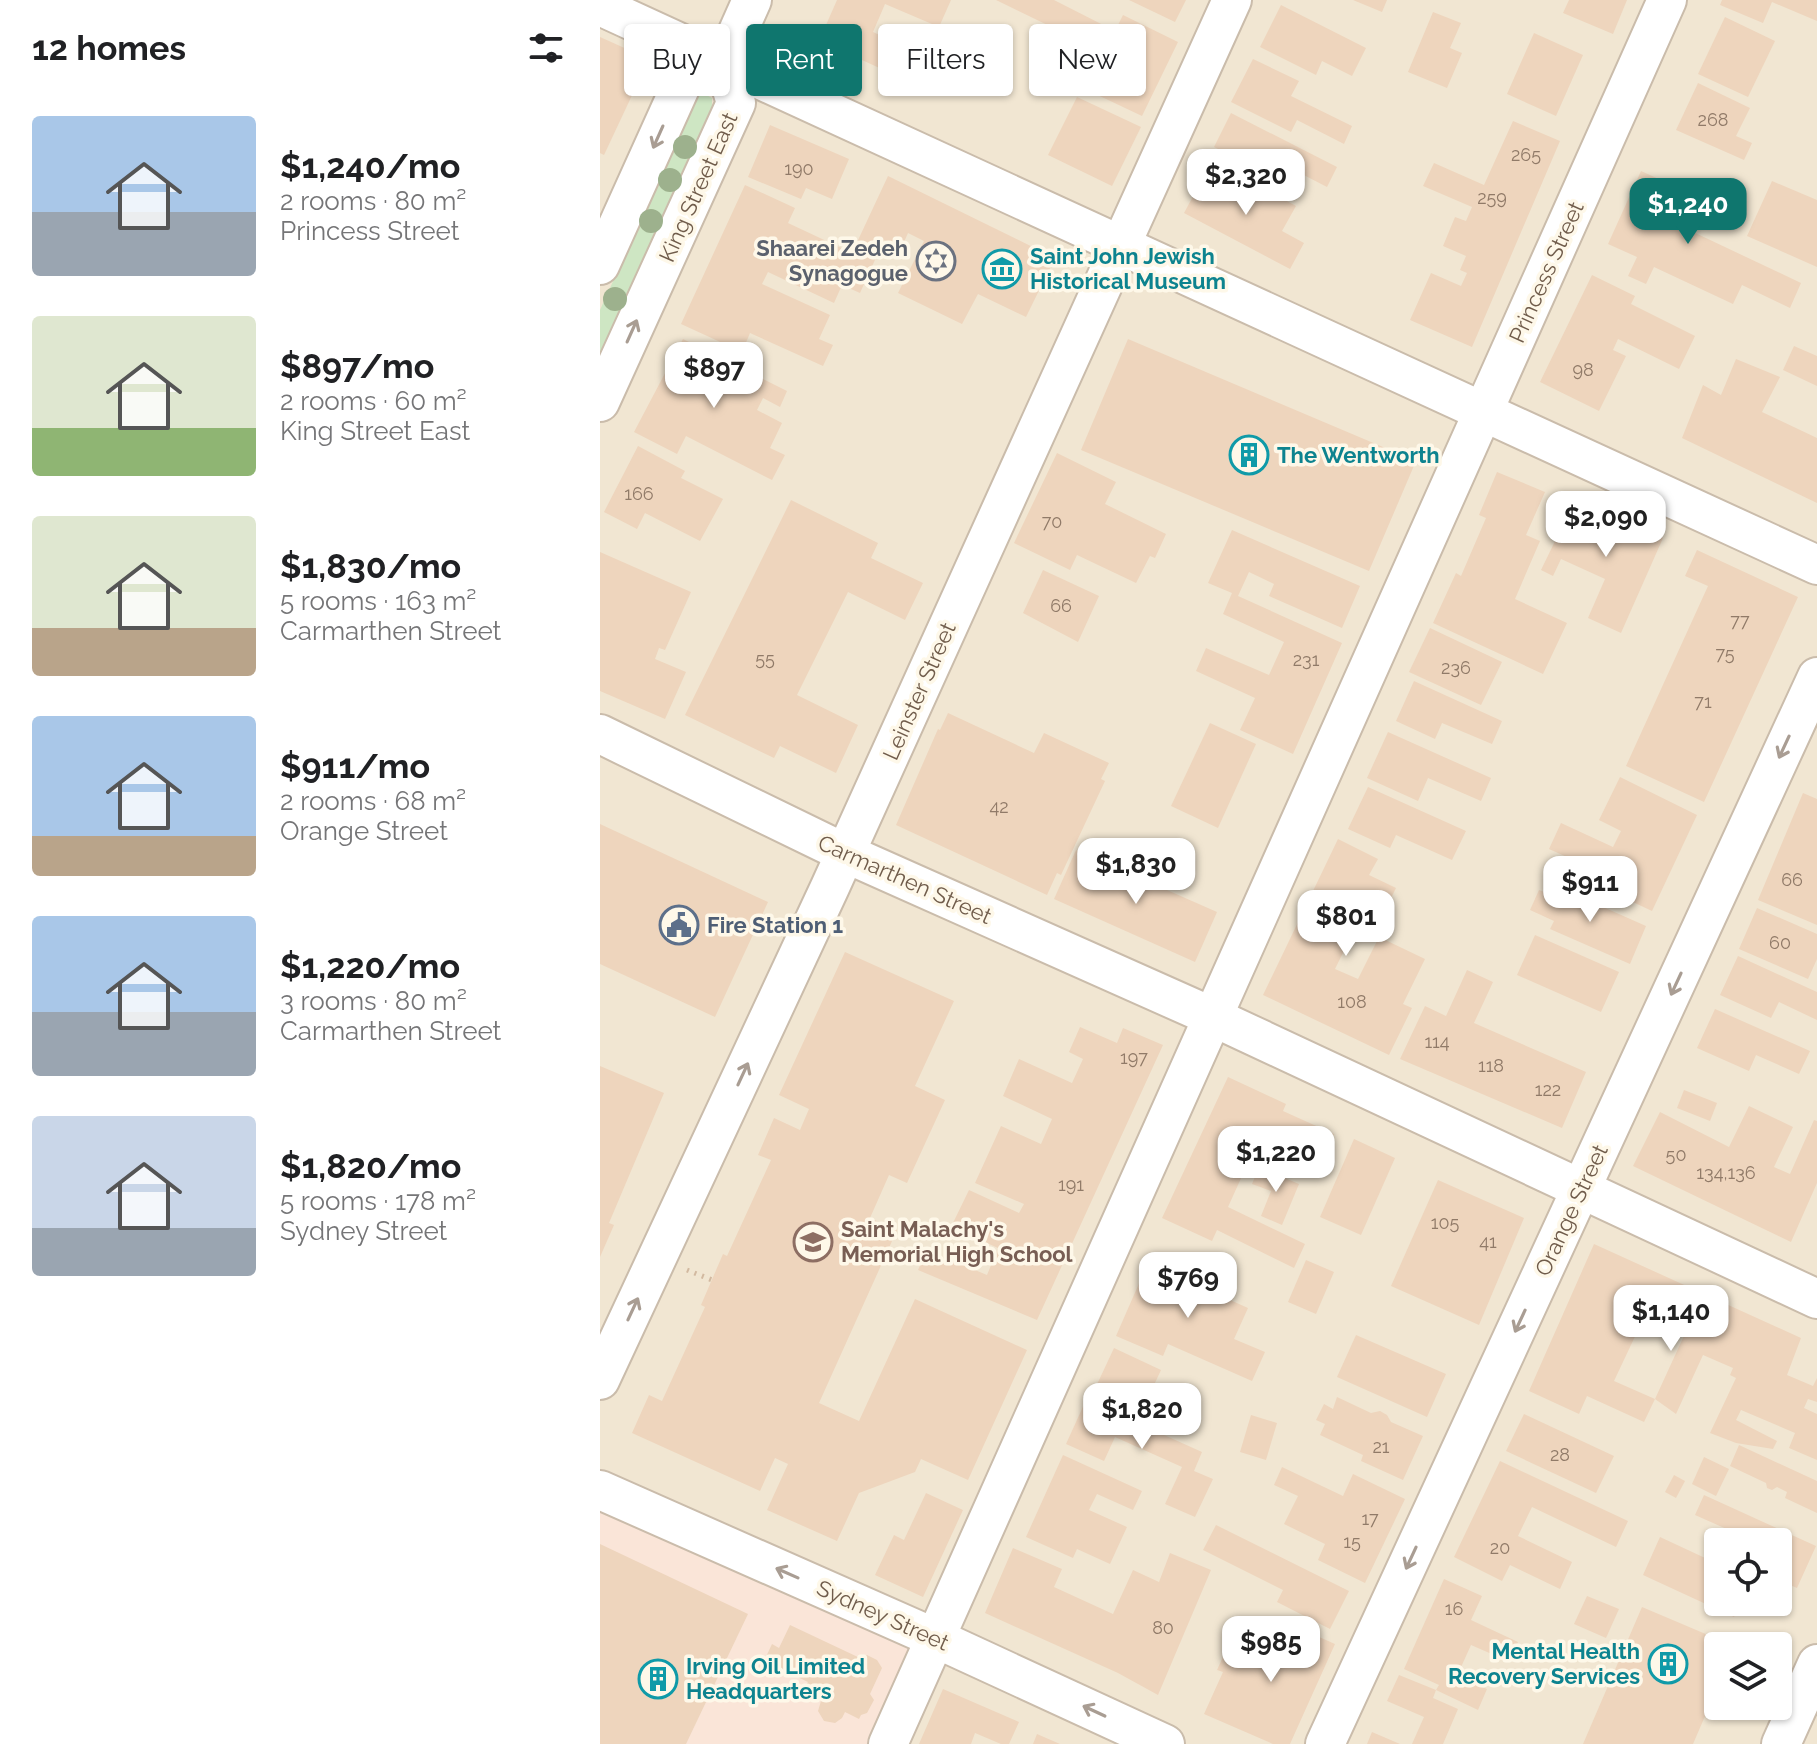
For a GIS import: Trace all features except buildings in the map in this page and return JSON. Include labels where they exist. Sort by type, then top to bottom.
[{"type":"street","points":[[730,50],[752,0]]},
{"type":"street","name":"Leinster Street","points":[[600,1380],[845,853],[1232,0]]},
{"type":"street","name":"Princess Street","points":[[888,1744],[1667,0]]},
{"type":"street","points":[[600,6],[639,24]]},
{"type":"street","points":[[730,66],[1817,565]]},
{"type":"street","name":"King Street East","points":[[600,402],[736,103],[730,83]]},
{"type":"street","points":[[600,265],[676,96]]},
{"type":"street","name":"Orange Street","points":[[1325,1744],[1817,677]]},
{"type":"street","name":"Carmarthen Street","points":[[600,734],[845,853],[1213,1017],[1817,1299]]},
{"type":"street","name":"Sydney Street","points":[[600,1490],[1165,1744]]},
{"type":"street","points":[[1781,1744],[1817,1664]]},
{"type":"path","points":[[690,1271],[712,1280]]},
{"type":"shaded area","points":[[600,0],[1817,0],[1817,1744],[888,1744],[600,1490]]},
{"type":"shaded area","points":[[600,1490],[935,1638],[888,1744],[600,1744]]},
{"type":"green space","points":[[708,96],[712,98],[712,106],[600,353],[600,310],[696,98]]},
{"type":"place","name":"Shaarei Zedeh Synagogue","points":[[936,261]]},
{"type":"place","name":"Saint John Jewish Historical Museum","points":[[1002,269]]},
{"type":"place","name":"The Wentworth","points":[[1249,455]]},
{"type":"place","name":"Fire Station 1","points":[[679,925]]},
{"type":"place","name":"Saint Malachy's Memorial High School","points":[[813,1242]]},
{"type":"place","name":"Mental Health Recovery Services","points":[[1668,1664]]},
{"type":"place","name":"Irving Oil Limited Headquarters","points":[[658,1679]]}]
